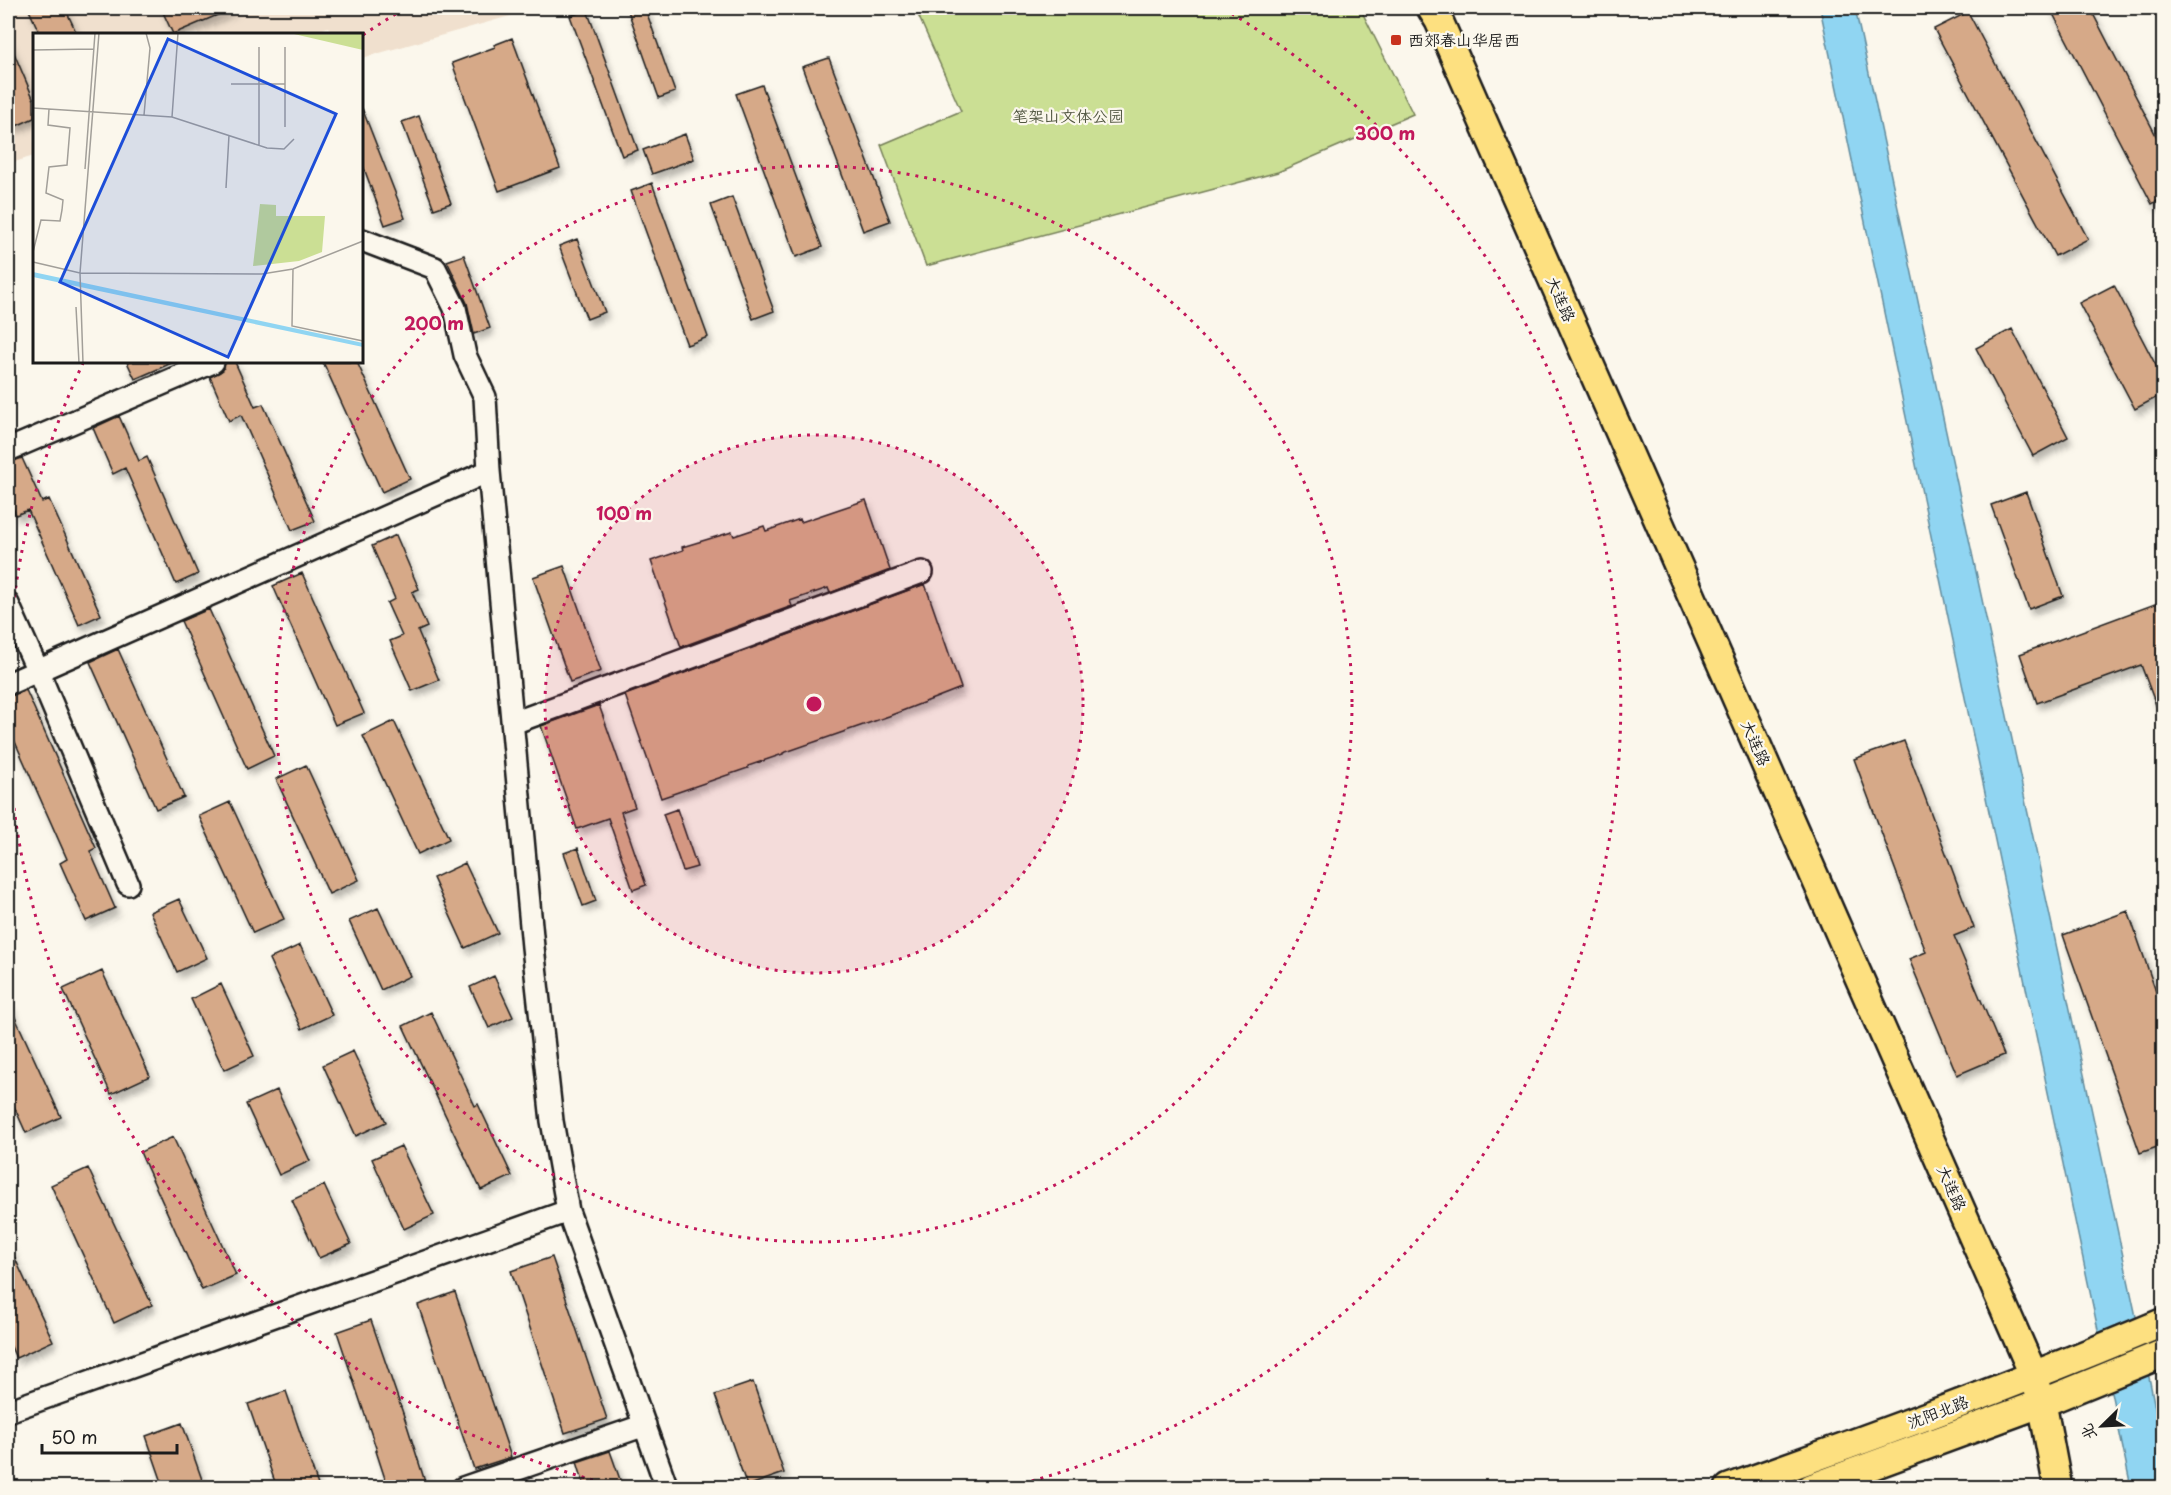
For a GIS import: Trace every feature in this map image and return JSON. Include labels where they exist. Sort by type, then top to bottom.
[{"type":"main road","name":"大连路","points":[[1431,8],[1439,21],[2034,1376],[2042,1403],[2058,1488]]},
{"type":"main road","name":"沈阳北路","points":[[1729,1488],[1849,1446],[2034,1376],[2154,1326]]},
{"type":"main road","name":"沈阳北路","points":[[1811,1488],[2042,1403],[2158,1355]]},
{"type":"street","points":[[363,240],[435,268],[455,308],[465,355],[485,397],[489,471],[532,947],[552,1121],[568,1210],[667,1488]]},
{"type":"street","points":[[8,450],[211,363]]},
{"type":"street","points":[[8,684],[489,471]]},
{"type":"street","points":[[513,723],[922,572]]},
{"type":"street","points":[[8,604],[128,884]]},
{"type":"street","points":[[8,1411],[568,1210]]},
{"type":"street","points":[[463,1488],[645,1425]]},
{"type":"shaded area","points":[[8,8],[538,8],[363,58],[363,33],[331,33],[328,27],[313,33],[33,33],[33,156],[8,164]]},
{"type":"green space","name":"笔架山文体公园","points":[[915,8],[1360,8],[1413,114],[1278,172],[926,266],[881,145],[961,111]]},
{"type":"water","points":[[1820,8],[1855,8],[2150,1382],[2163,1450],[2163,1487],[2131,1487]]},
{"type":"building","points":[[28,8],[65,8],[77,33],[40,33]]},
{"type":"building","points":[[161,8],[234,8],[175,33],[173,33]]},
{"type":"building","points":[[627,8],[645,8],[675,92],[659,98]]},
{"type":"building","points":[[2050,8],[2090,8],[2163,149],[2163,198],[2152,204]]},
{"type":"building","points":[[587,10],[638,150],[622,156],[570,16]]},
{"type":"building","points":[[1968,12],[2088,239],[2055,256],[1934,29]]},
{"type":"building","points":[[512,38],[560,168],[499,191],[452,63]]},
{"type":"building","points":[[8,39],[33,98],[33,118],[14,127],[8,112]]},
{"type":"building","points":[[829,58],[890,221],[863,231],[802,67]]},
{"type":"building","points":[[762,85],[822,247],[796,257],[736,94]]},
{"type":"building","points":[[363,111],[405,218],[385,225],[363,166]]},
{"type":"building","points":[[419,116],[451,203],[434,209],[402,122]]},
{"type":"building","points":[[685,134],[694,159],[652,174],[643,150]]},
{"type":"building","points":[[652,183],[708,337],[687,345],[631,191]]},
{"type":"building","points":[[732,197],[774,311],[753,319],[711,205]]},
{"type":"building","points":[[577,239],[605,312],[587,319],[559,246]]},
{"type":"building","points":[[464,255],[490,328],[474,334],[467,303],[447,261]]},
{"type":"building","points":[[2114,285],[2163,379],[2163,394],[2135,409],[2079,303]]},
{"type":"building","points":[[2012,329],[2068,437],[2033,456],[1976,348]]},
{"type":"building","points":[[127,363],[172,363],[135,379]]},
{"type":"building","points":[[225,363],[235,363],[255,407],[263,404],[315,521],[292,530],[241,415],[229,421],[210,377],[223,370]]},
{"type":"building","points":[[323,363],[357,363],[410,479],[382,492]]},
{"type":"building","points":[[119,416],[139,461],[147,457],[198,574],[176,584],[125,468],[113,474],[93,428]]},
{"type":"building","points":[[22,458],[42,502],[49,499],[101,615],[79,625],[28,510],[16,515],[8,496],[8,463]]},
{"type":"building","points":[[2026,492],[2063,596],[2029,609],[1991,505]]},
{"type":"building","points":[[866,500],[890,570],[830,593],[828,588],[790,601],[792,606],[681,647],[651,561],[683,550],[682,547],[732,532],[734,536],[764,526],[766,531]]},
{"type":"building","points":[[396,535],[419,589],[412,592],[427,627],[418,631],[439,680],[412,691],[390,641],[402,636],[387,603],[395,599],[372,546]]},
{"type":"building","points":[[564,566],[601,671],[570,682],[533,577]]},
{"type":"building","points":[[302,573],[364,713],[335,725],[273,586]]},
{"type":"building","points":[[925,584],[961,688],[661,798],[625,695]]},
{"type":"building","points":[[2163,601],[2163,721],[2141,665],[2037,703],[2020,654]]},
{"type":"building","points":[[209,609],[274,756],[247,769],[181,621]]},
{"type":"building","points":[[118,649],[184,797],[156,809],[90,662]]},
{"type":"building","points":[[26,690],[96,848],[90,851],[115,908],[86,921],[60,863],[67,859],[8,726],[8,697]]},
{"type":"building","points":[[599,705],[635,807],[621,812],[646,885],[633,890],[608,818],[577,829],[541,726]]},
{"type":"building","points":[[394,721],[449,839],[418,854],[363,736]]},
{"type":"building","points":[[1904,741],[1974,928],[1954,936],[2004,1055],[1957,1075],[1909,959],[1926,952],[1854,759]]},
{"type":"building","points":[[306,765],[359,880],[329,894],[276,779]]},
{"type":"building","points":[[230,802],[284,919],[253,933],[199,816]]},
{"type":"building","points":[[677,809],[697,867],[683,871],[663,814]]},
{"type":"building","points":[[578,848],[596,901],[583,906],[564,853]]},
{"type":"building","points":[[465,863],[498,933],[465,948],[433,878]]},
{"type":"building","points":[[179,899],[207,958],[177,972],[150,912]]},
{"type":"building","points":[[378,908],[410,976],[381,990],[349,921]]},
{"type":"building","points":[[2128,911],[2163,1012],[2163,1145],[2140,1153],[2063,935]]},
{"type":"building","points":[[300,945],[332,1015],[302,1029],[269,959]]},
{"type":"building","points":[[102,971],[150,1076],[111,1094],[63,989]]},
{"type":"building","points":[[494,976],[513,1017],[489,1028],[470,987]]},
{"type":"building","points":[[221,984],[254,1056],[224,1070],[191,999]]},
{"type":"building","points":[[8,1002],[61,1117],[26,1133],[8,1093]]},
{"type":"building","points":[[431,1012],[475,1106],[478,1104],[512,1176],[481,1190],[403,1026]]},
{"type":"building","points":[[353,1051],[386,1122],[356,1136],[323,1065]]},
{"type":"building","points":[[277,1090],[310,1161],[279,1175],[246,1104]]},
{"type":"building","points":[[173,1137],[236,1275],[202,1290],[140,1152]]},
{"type":"building","points":[[401,1146],[434,1215],[404,1229],[372,1159]]},
{"type":"building","points":[[88,1168],[152,1305],[114,1323],[51,1185]]},
{"type":"building","points":[[324,1185],[351,1244],[319,1258],[292,1200]]},
{"type":"building","points":[[8,1243],[53,1341],[16,1358],[8,1340]]},
{"type":"building","points":[[552,1257],[607,1419],[565,1433],[511,1271]]},
{"type":"building","points":[[455,1292],[511,1457],[474,1469],[418,1305]]},
{"type":"building","points":[[371,1320],[427,1488],[388,1488],[337,1332]]},
{"type":"building","points":[[753,1382],[784,1473],[747,1486],[715,1395]]},
{"type":"building","points":[[286,1391],[319,1488],[277,1488],[248,1404]]},
{"type":"building","points":[[182,1423],[205,1488],[164,1488],[146,1436]]},
{"type":"building","points":[[610,1451],[623,1488],[585,1488],[577,1462]]},
{"type":"place","name":"西郊春山华居西","points":[[1396,40]]}]
